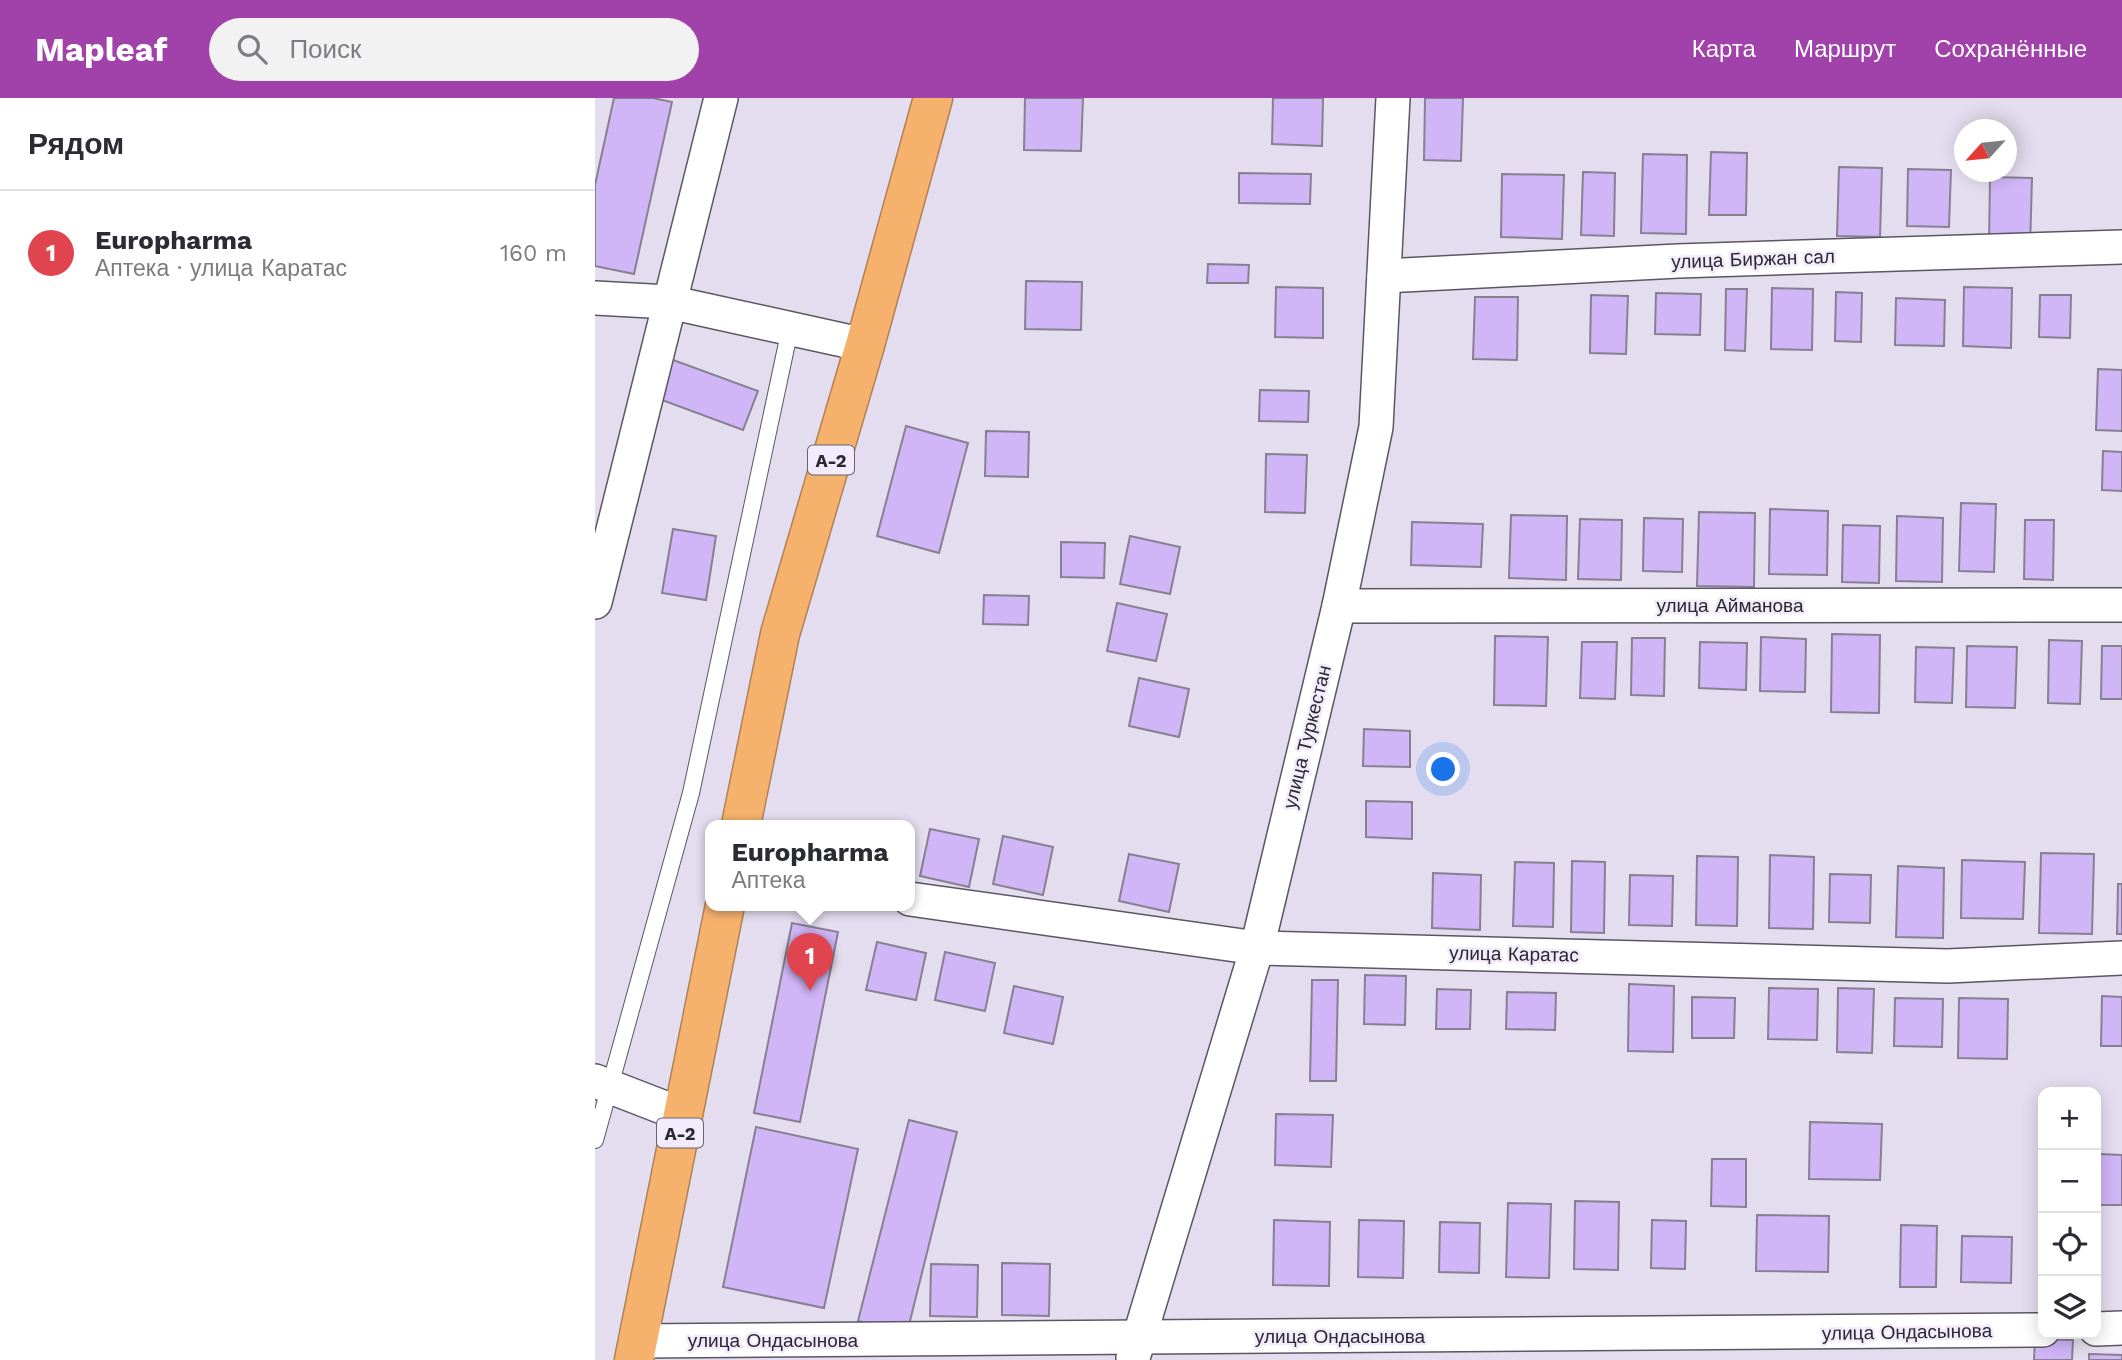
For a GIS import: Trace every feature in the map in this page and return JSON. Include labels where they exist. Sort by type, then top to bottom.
[{"type":"highway","name":"A-2","points":[[742,820],[780,634],[865,345],[933,98]]},
{"type":"highway","name":"A-2","points":[[636,1350],[724,911]]},
{"type":"street","points":[[595,602],[721,98]]},
{"type":"street","name":"улица Туркестан","points":[[1136,1349],[1257,948],[1339,606],[1376,427],[1393,98]]},
{"type":"street","name":"улица Биржан сал","points":[[1384,276],[1678,261],[2122,247]]},
{"type":"street","points":[[595,298],[669,302],[865,345]]},
{"type":"street","name":"улица Айманова","points":[[1339,606],[2122,605]]},
{"type":"street","name":"улица Каратас","points":[[915,900],[1257,948],[1948,966],[2122,958]]},
{"type":"street","points":[[602,1083],[683,1115]]},
{"type":"street","points":[[2101,1329],[2122,1328]]},
{"type":"street","name":"улица Ондасынова","points":[[636,1350],[1796,1347],[2038,1330]]},
{"type":"lane","points":[[595,1140],[602,1083],[691,793],[790,329]]},
{"type":"building","points":[[614,98],[653,98],[672,102],[634,274],[595,266],[595,185]]},
{"type":"building","points":[[1025,98],[1083,98],[1081,151],[1024,150]]},
{"type":"building","points":[[1273,98],[1323,98],[1322,146],[1272,144]]},
{"type":"building","points":[[1425,98],[1463,98],[1461,161],[1424,160]]},
{"type":"building","points":[[1711,152],[1747,153],[1746,215],[1709,215]]},
{"type":"building","points":[[1643,154],[1687,155],[1686,234],[1641,233]]},
{"type":"building","points":[[1839,167],[1882,168],[1880,237],[1837,236]]},
{"type":"building","points":[[1908,169],[1951,170],[1949,227],[1907,226]]},
{"type":"building","points":[[1583,172],[1615,173],[1614,236],[1581,235]]},
{"type":"building","points":[[1239,173],[1311,174],[1310,204],[1239,203]]},
{"type":"building","points":[[1502,174],[1564,175],[1562,239],[1501,237]]},
{"type":"building","points":[[2017,178],[2032,178],[2030,248],[1989,246],[1990,182],[2017,182]]},
{"type":"building","points":[[1208,264],[1249,265],[1248,283],[1207,283]]},
{"type":"building","points":[[1026,281],[1082,282],[1081,330],[1025,329]]},
{"type":"building","points":[[1276,287],[1323,288],[1323,338],[1275,337]]},
{"type":"building","points":[[1964,287],[2012,288],[2011,348],[1963,346]]},
{"type":"building","points":[[1772,288],[1813,289],[1812,350],[1771,349]]},
{"type":"building","points":[[1726,289],[1747,289],[1745,351],[1725,350]]},
{"type":"building","points":[[1836,292],[1862,293],[1861,342],[1835,341]]},
{"type":"building","points":[[1656,293],[1701,294],[1700,335],[1655,334]]},
{"type":"building","points":[[1591,295],[1628,296],[1626,354],[1590,353]]},
{"type":"building","points":[[2040,295],[2071,295],[2070,338],[2039,337]]},
{"type":"building","points":[[1475,297],[1518,297],[1517,360],[1473,359]]},
{"type":"building","points":[[1896,298],[1945,300],[1944,346],[1895,345]]},
{"type":"building","points":[[665,357],[758,391],[743,430],[651,396]]},
{"type":"building","points":[[2098,369],[2122,370],[2122,431],[2096,430]]},
{"type":"building","points":[[1260,390],[1309,391],[1308,422],[1259,421]]},
{"type":"building","points":[[906,426],[968,443],[939,553],[877,536]]},
{"type":"building","points":[[986,431],[1029,432],[1028,477],[985,476]]},
{"type":"building","points":[[2103,451],[2122,452],[2122,491],[2102,490]]},
{"type":"building","points":[[1266,454],[1307,455],[1305,513],[1265,512]]},
{"type":"building","points":[[1961,503],[1996,504],[1994,572],[1959,571]]},
{"type":"building","points":[[1770,509],[1828,511],[1827,575],[1769,574]]},
{"type":"building","points":[[1699,512],[1755,513],[1754,587],[1697,586]]},
{"type":"building","points":[[1511,515],[1567,516],[1566,580],[1509,578]]},
{"type":"building","points":[[1897,516],[1943,518],[1942,582],[1896,581]]},
{"type":"building","points":[[1644,518],[1683,519],[1682,572],[1643,571]]},
{"type":"building","points":[[1580,519],[1622,520],[1621,580],[1578,579]]},
{"type":"building","points":[[2025,520],[2054,520],[2053,580],[2024,579]]},
{"type":"building","points":[[1412,522],[1483,524],[1481,567],[1411,565]]},
{"type":"building","points":[[1843,525],[1880,526],[1879,583],[1842,582]]},
{"type":"building","points":[[673,529],[716,536],[706,600],[662,593]]},
{"type":"building","points":[[1130,536],[1180,547],[1170,594],[1120,584]]},
{"type":"building","points":[[1061,542],[1105,543],[1104,578],[1061,577]]},
{"type":"building","points":[[984,595],[1029,596],[1028,625],[983,624]]},
{"type":"building","points":[[1117,603],[1167,614],[1156,661],[1107,651]]},
{"type":"building","points":[[1832,634],[1880,635],[1879,713],[1831,712]]},
{"type":"building","points":[[1495,636],[1548,637],[1546,706],[1494,705]]},
{"type":"building","points":[[1761,637],[1806,639],[1805,692],[1760,691]]},
{"type":"building","points":[[1632,638],[1665,638],[1664,696],[1631,695]]},
{"type":"building","points":[[2049,640],[2082,641],[2080,704],[2048,703]]},
{"type":"building","points":[[1582,642],[1617,642],[1615,699],[1580,698]]},
{"type":"building","points":[[1700,642],[1747,643],[1746,690],[1699,688]]},
{"type":"building","points":[[1967,646],[2017,647],[2015,708],[1966,707]]},
{"type":"building","points":[[2102,646],[2122,646],[2122,699],[2101,699]]},
{"type":"building","points":[[1916,647],[1954,648],[1952,703],[1915,702]]},
{"type":"building","points":[[1139,678],[1189,689],[1179,737],[1129,726]]},
{"type":"building","points":[[1364,729],[1410,731],[1410,767],[1363,766]]},
{"type":"building","points":[[1366,801],[1412,802],[1412,839],[1366,837]]},
{"type":"building","points":[[930,829],[979,839],[969,887],[920,876]]},
{"type":"building","points":[[1003,836],[1053,847],[1043,895],[993,884]]},
{"type":"building","points":[[2041,853],[2094,854],[2092,934],[2039,933]]},
{"type":"building","points":[[1129,854],[1179,864],[1169,912],[1119,901]]},
{"type":"building","points":[[1770,855],[1814,857],[1813,929],[1769,928]]},
{"type":"building","points":[[1697,856],[1738,857],[1737,926],[1696,925]]},
{"type":"building","points":[[1962,860],[2025,862],[2023,919],[1961,918]]},
{"type":"building","points":[[1572,861],[1605,862],[1604,933],[1571,932]]},
{"type":"building","points":[[1515,862],[1554,863],[1553,927],[1513,926]]},
{"type":"building","points":[[1898,866],[1944,868],[1943,938],[1896,937]]},
{"type":"building","points":[[1433,873],[1481,875],[1480,930],[1432,928]]},
{"type":"building","points":[[1830,874],[1871,875],[1870,923],[1829,922]]},
{"type":"building","points":[[1630,875],[1673,876],[1672,926],[1629,925]]},
{"type":"building","points":[[2118,884],[2122,884],[2122,934],[2117,934]]},
{"type":"building","points":[[792,923],[838,932],[800,1122],[754,1113]]},
{"type":"building","points":[[877,942],[926,953],[916,1000],[866,990]]},
{"type":"building","points":[[945,952],[995,963],[985,1011],[935,1000]]},
{"type":"building","points":[[1365,975],[1406,976],[1405,1025],[1364,1024]]},
{"type":"building","points":[[1312,980],[1338,980],[1336,1081],[1310,1081]]},
{"type":"building","points":[[1629,984],[1674,986],[1673,1052],[1628,1051]]},
{"type":"building","points":[[1014,986],[1063,997],[1053,1044],[1004,1033]]},
{"type":"building","points":[[1769,988],[1818,989],[1817,1040],[1768,1039]]},
{"type":"building","points":[[1838,988],[1874,989],[1872,1053],[1837,1052]]},
{"type":"building","points":[[1437,989],[1471,990],[1470,1029],[1436,1029]]},
{"type":"building","points":[[1507,992],[1556,993],[1555,1030],[1506,1029]]},
{"type":"building","points":[[2102,996],[2122,997],[2122,1046],[2101,1046]]},
{"type":"building","points":[[1692,997],[1735,998],[1734,1038],[1692,1038]]},
{"type":"building","points":[[1895,998],[1943,999],[1942,1047],[1894,1046]]},
{"type":"building","points":[[1959,998],[2008,999],[2007,1059],[1958,1058]]},
{"type":"building","points":[[1276,1114],[1333,1115],[1331,1167],[1275,1165]]},
{"type":"building","points":[[909,1120],[957,1132],[907,1333],[858,1321]]},
{"type":"building","points":[[1810,1122],[1882,1124],[1880,1180],[1809,1179]]},
{"type":"building","points":[[756,1127],[858,1149],[824,1308],[723,1287]]},
{"type":"building","points":[[2101,1154],[2122,1155],[2122,1205],[2101,1205]]},
{"type":"building","points":[[1712,1159],[1746,1159],[1746,1207],[1711,1206]]},
{"type":"building","points":[[1575,1201],[1619,1202],[1618,1270],[1574,1269]]},
{"type":"building","points":[[1508,1203],[1551,1204],[1549,1278],[1506,1277]]},
{"type":"building","points":[[1757,1215],[1829,1216],[1828,1272],[1756,1271]]},
{"type":"building","points":[[1274,1220],[1330,1222],[1329,1286],[1273,1285]]},
{"type":"building","points":[[1359,1220],[1404,1221],[1403,1278],[1358,1277]]},
{"type":"building","points":[[1652,1220],[1686,1221],[1685,1269],[1651,1268]]},
{"type":"building","points":[[1440,1222],[1480,1223],[1479,1273],[1439,1272]]},
{"type":"building","points":[[1901,1225],[1937,1226],[1936,1287],[1900,1287]]},
{"type":"building","points":[[1962,1236],[2012,1237],[2011,1283],[1961,1282]]},
{"type":"building","points":[[1002,1263],[1050,1264],[1049,1316],[1002,1315]]},
{"type":"building","points":[[931,1264],[978,1265],[977,1317],[930,1316]]},
{"type":"building","points":[[2035,1339],[2073,1340],[2072,1360],[2034,1360]]},
{"type":"building","points":[[2089,1354],[2122,1355],[2122,1360],[2089,1360]]},
{"type":"place","name":"Europharma","points":[[810,991]]}]
